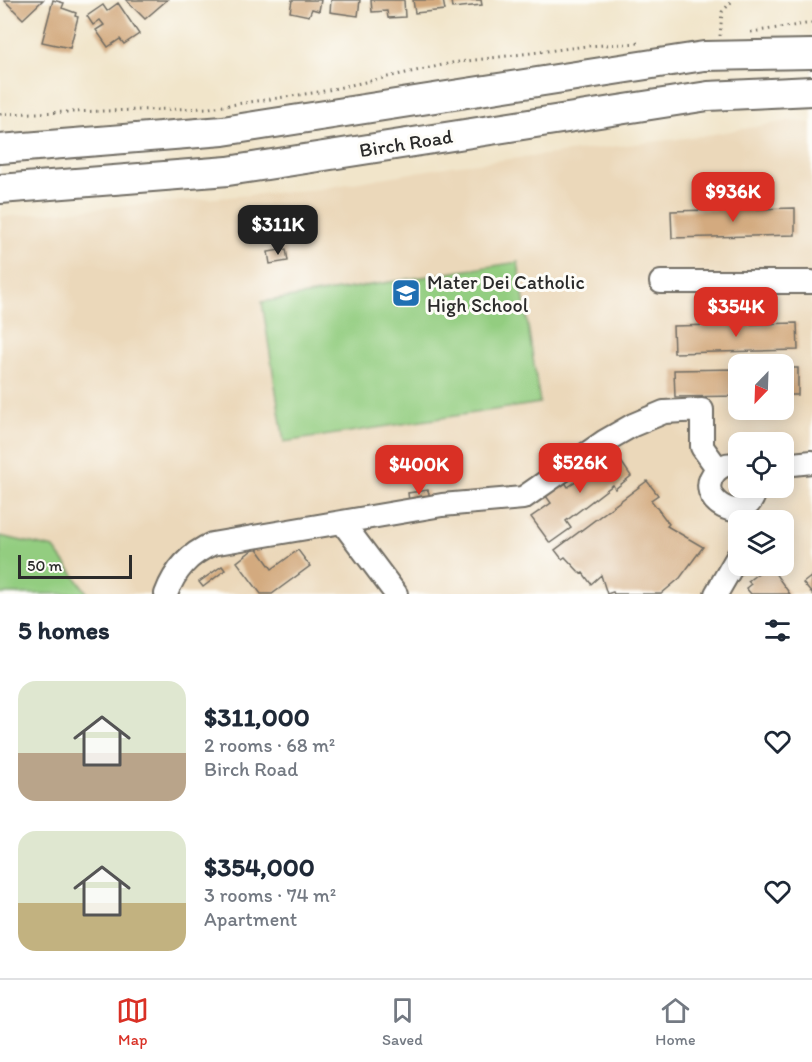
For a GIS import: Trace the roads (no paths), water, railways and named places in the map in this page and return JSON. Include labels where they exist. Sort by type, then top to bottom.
[{"type":"main road","name":"Birch Road","points":[[0,149],[224,131],[704,56],[812,54]]},
{"type":"main road","name":"Birch Road","points":[[0,189],[228,171],[708,96],[812,91]]},
{"type":"lane","points":[[661,282],[812,282]]},
{"type":"lane","points":[[166,594],[185,561],[200,549],[212,544],[442,505],[523,498],[605,441],[633,425],[664,412],[702,410],[702,447],[728,467],[710,482],[712,497],[723,508],[738,509],[749,505]]},
{"type":"lane","points":[[794,464],[812,462]]},
{"type":"lane","points":[[342,522],[396,594]]},
{"type":"lane","points":[[716,594],[728,573]]},
{"type":"place","name":"Mater Dei Catholic High School","points":[[406,293]]}]
